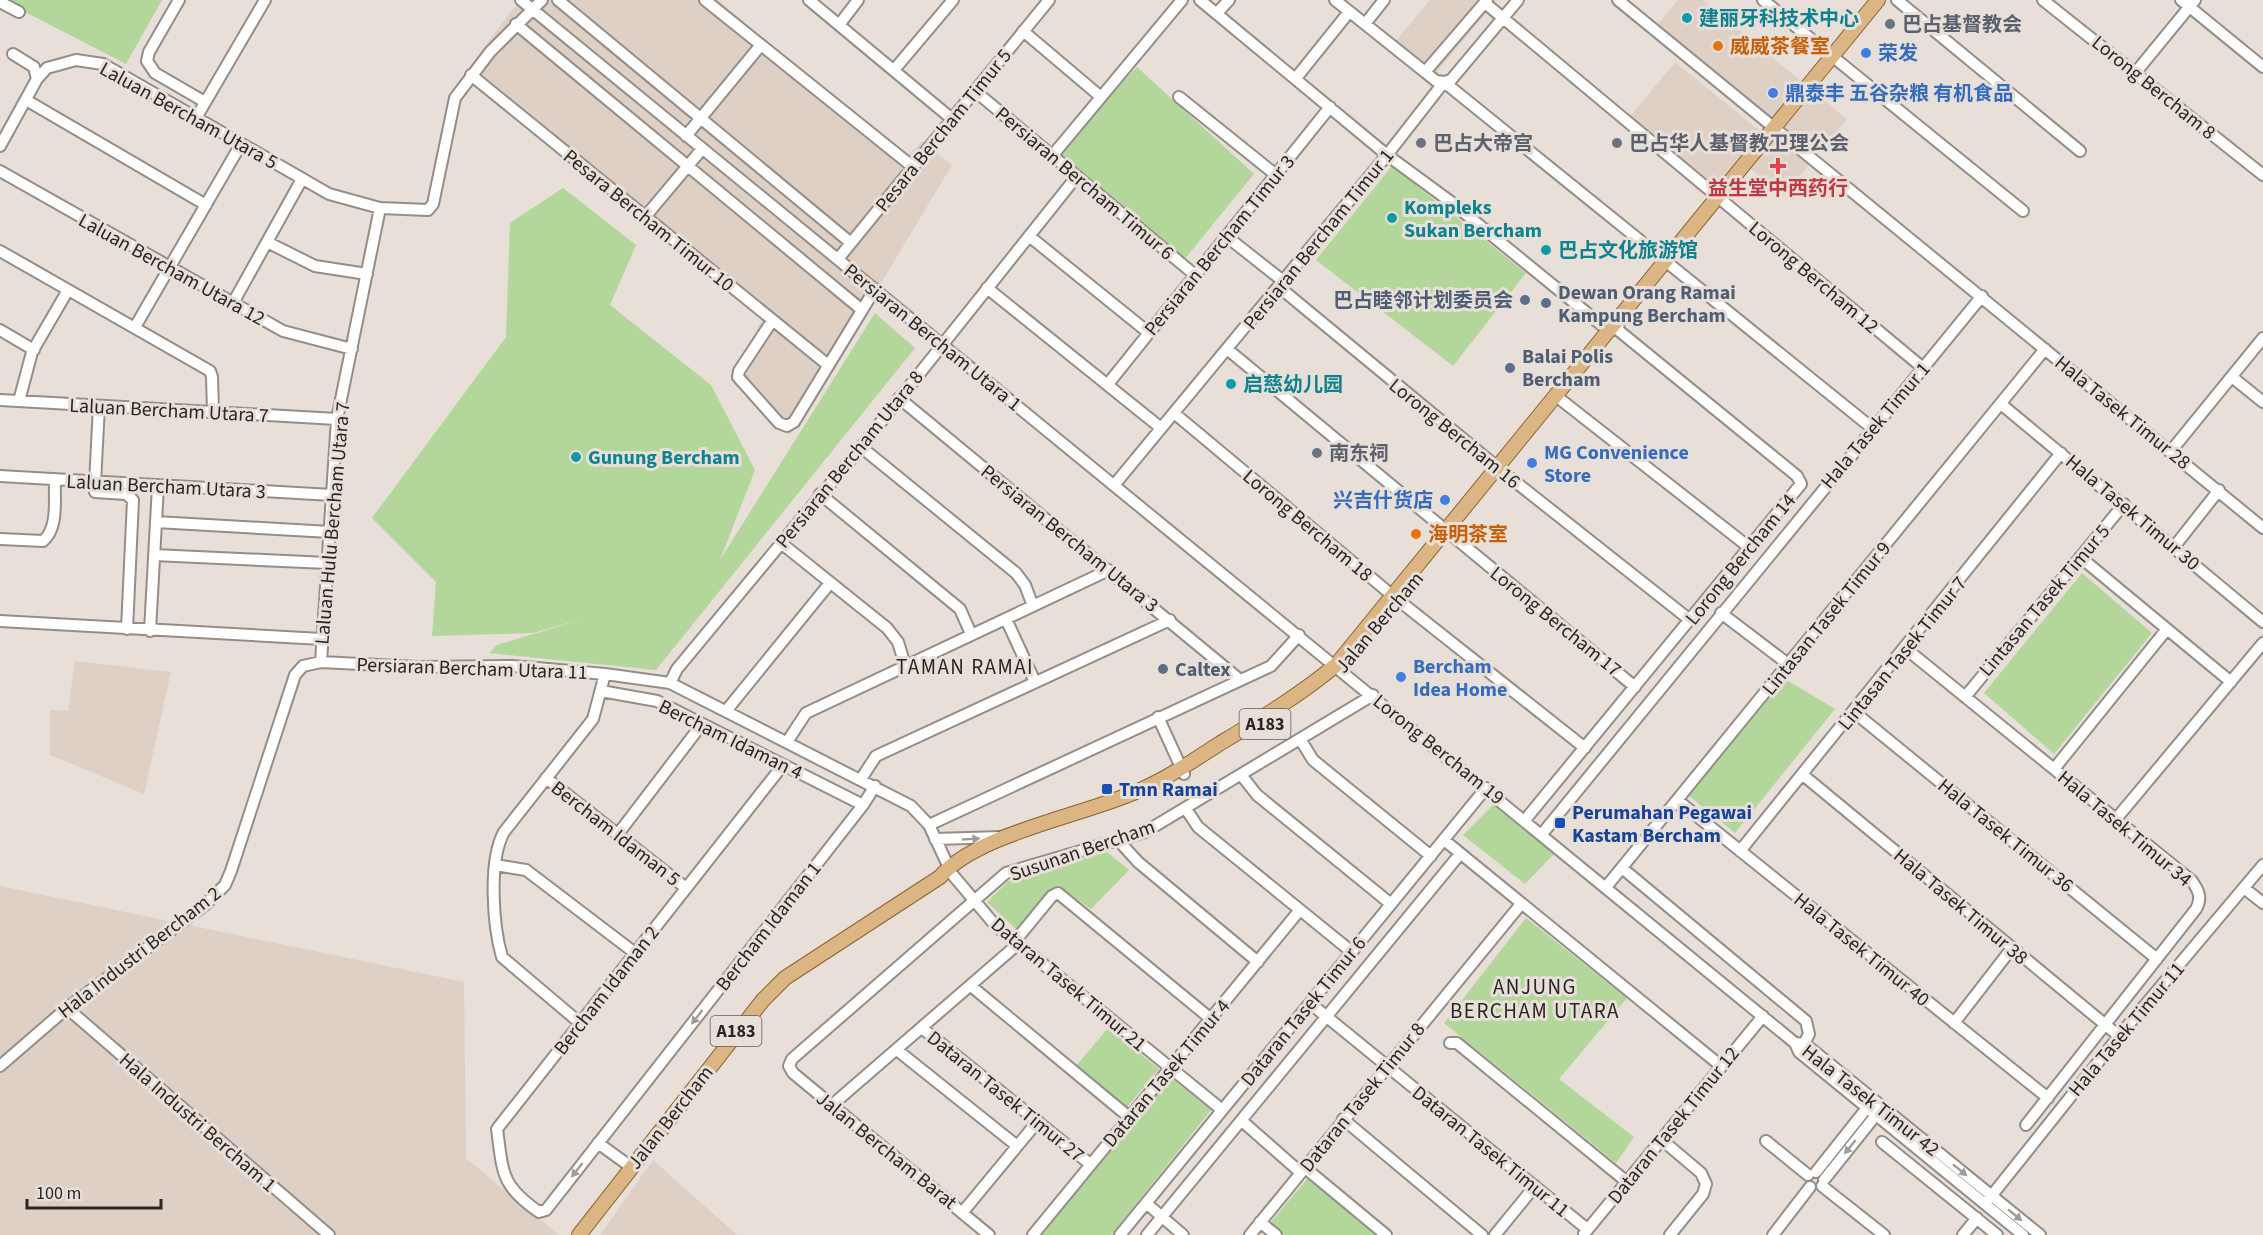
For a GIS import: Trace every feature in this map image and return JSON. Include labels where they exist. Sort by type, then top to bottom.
[{"type":"main road","name":"Jalan Bercham","points":[[1836,59],[1878,0]]},
{"type":"main road","name":"Jalan Bercham","points":[[947,873],[1036,834],[1146,796],[1339,667],[1777,129],[1889,0]]},
{"type":"main road","name":"Jalan Bercham","points":[[582,1234],[734,1035],[785,978],[1006,837],[1124,797],[1183,771]]},
{"type":"street","points":[[179,0],[149,52],[147,61],[155,73],[205,102]]},
{"type":"street","points":[[196,118],[265,0]]},
{"type":"street","name":"Persiaran Bercham Utara 1","points":[[521,0],[1339,667]]},
{"type":"street","points":[[471,75],[516,24],[542,0]]},
{"type":"street","points":[[558,0],[851,243]]},
{"type":"street","points":[[705,0],[913,167]]},
{"type":"street","points":[[809,0],[952,119]]},
{"type":"street","points":[[839,25],[858,0]]},
{"type":"street","points":[[894,70],[953,0]]},
{"type":"street","name":"Pesara Bercham Timur 5","points":[[838,259],[1049,0]]},
{"type":"street","points":[[1052,156],[1182,0]]},
{"type":"street","name":"Lorong Bercham 14","points":[[1200,0],[1388,155],[1451,202],[1800,478],[1798,488],[1526,820]]},
{"type":"street","points":[[1217,14],[1229,0]]},
{"type":"street","points":[[1335,0],[1436,81],[1444,82],[1872,428]]},
{"type":"street","points":[[1365,24],[1384,0]]},
{"type":"street","name":"Persiaran Bercham Timur 1","points":[[1114,484],[1388,155],[1444,82],[1450,80],[1518,0]]},
{"type":"street","name":"Hala Tasek Timur 28","points":[[1618,0],[2263,528]]},
{"type":"street","points":[[1763,0],[2023,211]]},
{"type":"street","points":[[1897,0],[2080,151]]},
{"type":"street","name":"Lorong Bercham 8","points":[[2043,0],[2263,175]]},
{"type":"street","points":[[0,2],[19,12]]},
{"type":"street","points":[[1425,72],[1486,2]]},
{"type":"street","name":"Lorong Bercham 12","points":[[1486,2],[1503,19],[1923,368]]},
{"type":"street","points":[[2136,72],[2189,2],[2263,67]]},
{"type":"street","points":[[1296,78],[1349,12]]},
{"type":"street","points":[[516,24],[862,310]]},
{"type":"street","points":[[1023,32],[1101,97]]},
{"type":"street","points":[[686,136],[760,46]]},
{"type":"street","points":[[13,54],[34,67],[37,79]]},
{"type":"street","name":"Laluan Bercham Utara 5","points":[[0,146],[37,79],[47,68],[76,60],[94,62],[342,200],[380,208],[425,210],[432,207],[454,98],[471,75]]},
{"type":"street","name":"Pesara Bercham Timur 10","points":[[471,75],[828,365]]},
{"type":"street","name":"Persiaran Bercham Timur 6","points":[[975,91],[1195,275]]},
{"type":"street","points":[[1179,97],[1276,175]]},
{"type":"street","points":[[26,100],[206,205]]},
{"type":"street","name":"Persiaran Bercham Timur 3","points":[[1108,384],[1330,106]]},
{"type":"street","points":[[135,327],[241,144]]},
{"type":"street","points":[[645,217],[702,149]]},
{"type":"street","name":"Laluan Bercham Utara 12","points":[[0,171],[284,331],[352,349]]},
{"type":"street","name":"Persiaran Bercham Utara 8","points":[[670,683],[677,669],[861,447],[1077,177]]},
{"type":"street","points":[[233,303],[302,179]]},
{"type":"street","name":"Laluan Hulu Bercham Utara 7","points":[[321,662],[337,419],[380,208]]},
{"type":"street","points":[[1029,236],[1149,333]]},
{"type":"street","name":"Lorong Bercham 16","points":[[1227,236],[1500,470],[1690,620]]},
{"type":"street","points":[[267,242],[315,266],[368,274]]},
{"type":"street","points":[[0,250],[210,371],[213,412]]},
{"type":"street","points":[[987,288],[1161,428]]},
{"type":"street","points":[[772,321],[739,371],[738,377],[779,423],[787,426],[794,422],[875,289]]},
{"type":"street","points":[[19,401],[25,370],[68,290]]},
{"type":"street","name":"Hala Tasek Timur 1","points":[[1542,834],[1982,296]]},
{"type":"street","points":[[0,330],[34,350]]},
{"type":"street","points":[[2171,451],[2263,338]]},
{"type":"street","name":"Lorong Bercham 17","points":[[1227,349],[1635,687]]},
{"type":"street","name":"Lintasan Tasek Timur 9","points":[[1606,887],[2045,349]]},
{"type":"street","points":[[2232,377],[2263,402]]},
{"type":"street","name":"Persiaran Bercham Utara 3","points":[[899,398],[1239,679]]},
{"type":"street","points":[[1559,398],[1749,548]]},
{"type":"street","name":"Laluan Bercham Utara 7","points":[[0,400],[337,419]]},
{"type":"street","name":"Hala Tasek Timur 30","points":[[2001,404],[2124,504],[2263,622]]},
{"type":"street","points":[[99,406],[95,488],[126,494],[133,500],[127,629]]},
{"type":"street","name":"Lorong Bercham 18","points":[[1174,413],[1396,598],[1585,748]]},
{"type":"street","points":[[861,447],[1016,573],[1025,585],[1032,606]]},
{"type":"street","name":"Lintasan Tasek Timur 7","points":[[1740,851],[2061,453]]},
{"type":"street","name":"Laluan Bercham Utara 3","points":[[0,476],[55,479],[95,488],[158,486],[332,495]]},
{"type":"street","points":[[0,539],[43,541],[49,536],[52,528],[55,479]]},
{"type":"street","points":[[150,631],[158,486]]},
{"type":"street","points":[[2174,546],[2219,490]]},
{"type":"street","points":[[820,494],[960,609],[971,634]]},
{"type":"street","name":"Lintasan Tasek Timur 5","points":[[1965,696],[2124,504]]},
{"type":"street","points":[[156,522],[330,532]]},
{"type":"street","points":[[780,543],[887,628],[898,642],[904,665]]},
{"type":"street","points":[[154,555],[327,563]]},
{"type":"street","points":[[2080,557],[2231,682]]},
{"type":"street","points":[[787,742],[806,712],[1109,570]]},
{"type":"street","points":[[726,711],[830,583]]},
{"type":"street","points":[[1721,613],[1788,664]]},
{"type":"street","points":[[1006,619],[1035,682]]},
{"type":"street","points":[[861,779],[876,756],[1170,620]]},
{"type":"street","points":[[0,621],[322,639]]},
{"type":"street","points":[[2054,769],[2167,629]]},
{"type":"street","points":[[929,825],[1271,666],[1299,635]]},
{"type":"street","points":[[2116,819],[2263,643]]},
{"type":"street","name":"Hala Tasek Timur 34","points":[[1905,648],[2192,881],[2200,894],[2200,902],[2196,909],[2026,1125]]},
{"type":"street","name":"Persiaran Bercham Utara 11","points":[[321,662],[418,667],[513,666],[605,674],[670,683],[911,806],[929,825],[947,873]]},
{"type":"street","name":"Hala Industri Bercham 2","points":[[0,1066],[67,1008],[205,905],[225,885],[244,834],[295,675],[303,666],[321,662]]},
{"type":"street","name":"Lorong Bercham 19","points":[[1339,667],[1606,887]]},
{"type":"street","points":[[580,1023],[502,957],[494,901],[495,865],[498,843],[504,832],[593,719],[605,674]]},
{"type":"street","name":"Bercham Idaman 4","points":[[602,691],[657,701],[862,805]]},
{"type":"street","name":"Susunan Bercham","points":[[789,1063],[1006,873],[1145,832],[1242,776],[1373,695]]},
{"type":"street","name":"Hala Tasek Timur 36","points":[[1854,712],[2157,959]]},
{"type":"street","points":[[1158,717],[1183,771]]},
{"type":"street","points":[[618,834],[702,724]]},
{"type":"street","points":[[1300,739],[1313,760],[1431,856]]},
{"type":"street","name":"Bercham Idaman 2","points":[[548,1207],[539,1212],[509,1187],[504,1178],[497,1129],[783,765]]},
{"type":"street","name":"Hala Tasek Timur 38","points":[[1803,775],[2119,1036]]},
{"type":"street","points":[[1242,776],[1257,795],[1391,904]]},
{"type":"street","name":"Bercham Idaman 5","points":[[546,778],[686,888]]},
{"type":"street","name":"Bercham Idaman 1","points":[[548,1207],[875,786]]},
{"type":"street","name":"Dataran Tasek Timur 6","points":[[1120,1235],[1486,788]]},
{"type":"street","name":"Hala Tasek Timur 40","points":[[1677,800],[2048,1098]]},
{"type":"street","points":[[1186,809],[1198,827],[1352,952]]},
{"type":"street","points":[[935,839],[1006,837]]},
{"type":"street","points":[[1118,840],[1138,862],[1258,962]]},
{"type":"street","points":[[1444,840],[1721,1066]]},
{"type":"street","name":"Dataran Tasek Timur 6","points":[[1147,1235],[1460,854]]},
{"type":"street","points":[[495,865],[526,870],[635,953]]},
{"type":"street","name":"Hala Tasek Timur 11","points":[[1988,1199],[2119,1036],[2263,865]]},
{"type":"street","points":[[1622,868],[1806,1021],[1809,1034],[1799,1046]]},
{"type":"street","name":"Dataran Tasek Timur 21","points":[[947,873],[1017,943],[1221,1109]]},
{"type":"street","name":"Hala Tasek Timur 42","points":[[1606,887],[1988,1199],[2040,1235]]},
{"type":"street","points":[[2244,888],[2263,903]]},
{"type":"street","points":[[832,1105],[972,986],[1017,943],[1052,896],[1058,893],[1211,1019]]},
{"type":"street","name":"Dataran Tasek Timur 8","points":[[1250,1235],[1386,1066],[1521,904]]},
{"type":"street","name":"Dataran Tasek Timur 4","points":[[1033,1235],[1299,911]]},
{"type":"street","points":[[1954,1023],[2012,948]]},
{"type":"street","points":[[972,986],[1129,1117]]},
{"type":"street","name":"Dataran Tasek Timur 11","points":[[1311,1004],[1535,1186],[1585,1232]]},
{"type":"street","name":"Hala Industri Bercham 1","points":[[67,1008],[330,1235]]},
{"type":"street","name":"Dataran Tasek Timur 12","points":[[1585,1232],[1763,1016]]},
{"type":"street","name":"Dataran Tasek Timur 27","points":[[922,1028],[1090,1164]]},
{"type":"street","points":[[1450,1042],[1457,1043],[1627,1182]]},
{"type":"street","points":[[897,1050],[1016,1144]]},
{"type":"street","name":"Jalan Bercham Barat","points":[[789,1063],[793,1073],[989,1235]]},
{"type":"street","points":[[1773,1235],[1875,1107]]},
{"type":"street","points":[[1343,1119],[1482,1235]]},
{"type":"street","points":[[1242,1120],[1386,1235]]},
{"type":"street","points":[[962,1213],[1016,1144],[1038,1121]]},
{"type":"street","points":[[1662,1140],[1701,1173],[1707,1184],[1703,1194],[1670,1235]]},
{"type":"street","points":[[1766,1141],[1884,1235]]},
{"type":"street","points":[[1882,1142],[1997,1235]]},
{"type":"street","points":[[598,1143],[631,1167]]},
{"type":"street","points":[[1495,1235],[1535,1186]]},
{"type":"street","name":"Hala Tasek Timur 42","points":[[1988,1199],[2023,1235]]},
{"type":"street","points":[[1146,1203],[1183,1235]]},
{"type":"street","points":[[1963,1235],[1977,1218]]},
{"type":"street","points":[[1260,1222],[1276,1235]]},
{"type":"shaded area","points":[[523,0],[718,0],[906,158],[922,141],[952,165],[790,435],[732,375],[762,320],[464,74],[513,9]]},
{"type":"shaded area","points":[[1430,0],[1497,0],[1430,80],[1391,47]]},
{"type":"shaded area","points":[[1678,0],[1703,0],[1847,119],[1783,196],[1751,169],[1779,132],[1653,30]]},
{"type":"shaded area","points":[[1675,62],[1760,131],[1713,188],[1628,119]]},
{"type":"shaded area","points":[[75,661],[171,672],[144,794],[50,755],[50,710],[68,711]]},
{"type":"shaded area","points":[[0,886],[464,982],[466,1158],[559,1235],[0,1235]]},
{"type":"shaded area","points":[[653,1160],[737,1235],[600,1235]]},
{"type":"green space","points":[[2,0],[162,0],[126,64]]},
{"type":"green space","points":[[1137,67],[1254,174],[1183,261],[1057,151]]},
{"type":"green space","points":[[1392,166],[1526,273],[1453,366],[1316,260]]},
{"type":"green space","name":"Gunung Bercham","points":[[563,188],[636,245],[610,305],[711,385],[755,470],[720,560],[875,313],[915,348],[656,670],[489,653],[497,645],[585,618],[533,633],[432,636],[436,582],[372,518],[506,337],[510,223]]},
{"type":"green space","points":[[2082,573],[2152,633],[2054,754],[1984,693]]},
{"type":"green space","points":[[1785,679],[1835,709],[1735,833],[1688,795]]},
{"type":"green space","points":[[1494,804],[1554,854],[1525,884],[1463,835]]},
{"type":"green space","points":[[1107,852],[1129,870],[1091,909],[1058,885],[1019,932],[987,902],[1012,878]]},
{"type":"green space","points":[[1526,918],[1627,998],[1559,1079],[1634,1137],[1616,1163],[1444,1023]]},
{"type":"green space","points":[[1108,1028],[1159,1069],[1127,1107],[1076,1066]]},
{"type":"green space","points":[[1170,1077],[1211,1110],[1111,1235],[1042,1235]]},
{"type":"green space","points":[[1308,1178],[1376,1235],[1284,1235],[1270,1223]]},
{"type":"place","name":"建丽牙科技术中心","points":[[1687,18]]},
{"type":"place","name":"巴占基督教会","points":[[1890,24]]},
{"type":"place","name":"威威茶餐室","points":[[1718,46]]},
{"type":"place","name":"荣发","points":[[1866,53]]},
{"type":"place","name":"鼎泰丰 五谷杂粮 有机食品","points":[[1773,93]]},
{"type":"place","name":"巴占大帝宫","points":[[1421,143]]},
{"type":"place","name":"巴占华人基督教卫理公会","points":[[1617,143]]},
{"type":"place","name":"益生堂中西药行","points":[[1778,166]]},
{"type":"place","name":"Kompleks Sukan Bercham","points":[[1392,218]]},
{"type":"place","name":"巴占文化旅游馆","points":[[1546,250]]},
{"type":"place","name":"巴占睦邻计划委员会","points":[[1525,300]]},
{"type":"place","name":"Dewan Orang Ramai Kampung Bercham","points":[[1546,303]]},
{"type":"place","name":"Balai Polis Bercham","points":[[1510,368]]},
{"type":"place","name":"启慈幼儿园","points":[[1231,384]]},
{"type":"place","name":"南东祠","points":[[1317,453]]},
{"type":"place","name":"Gunung Bercham","points":[[576,457]]},
{"type":"place","name":"MG Convenience Store","points":[[1532,463]]},
{"type":"place","name":"兴吉什货店","points":[[1445,500]]},
{"type":"place","name":"海明茶室","points":[[1416,534]]},
{"type":"place","name":"Caltex","points":[[1163,669]]},
{"type":"place","name":"Bercham Idea Home","points":[[1401,677]]},
{"type":"place","name":"Tmn Ramai","points":[[1107,789]]},
{"type":"place","name":"Perumahan Pegawai Kastam Bercham","points":[[1560,823]]},
{"type":"district","name":"TAMAN RAMAI","points":[[965,667]]},
{"type":"district","name":"ANJUNG BERCHAM UTARA","points":[[1535,999]]}]
